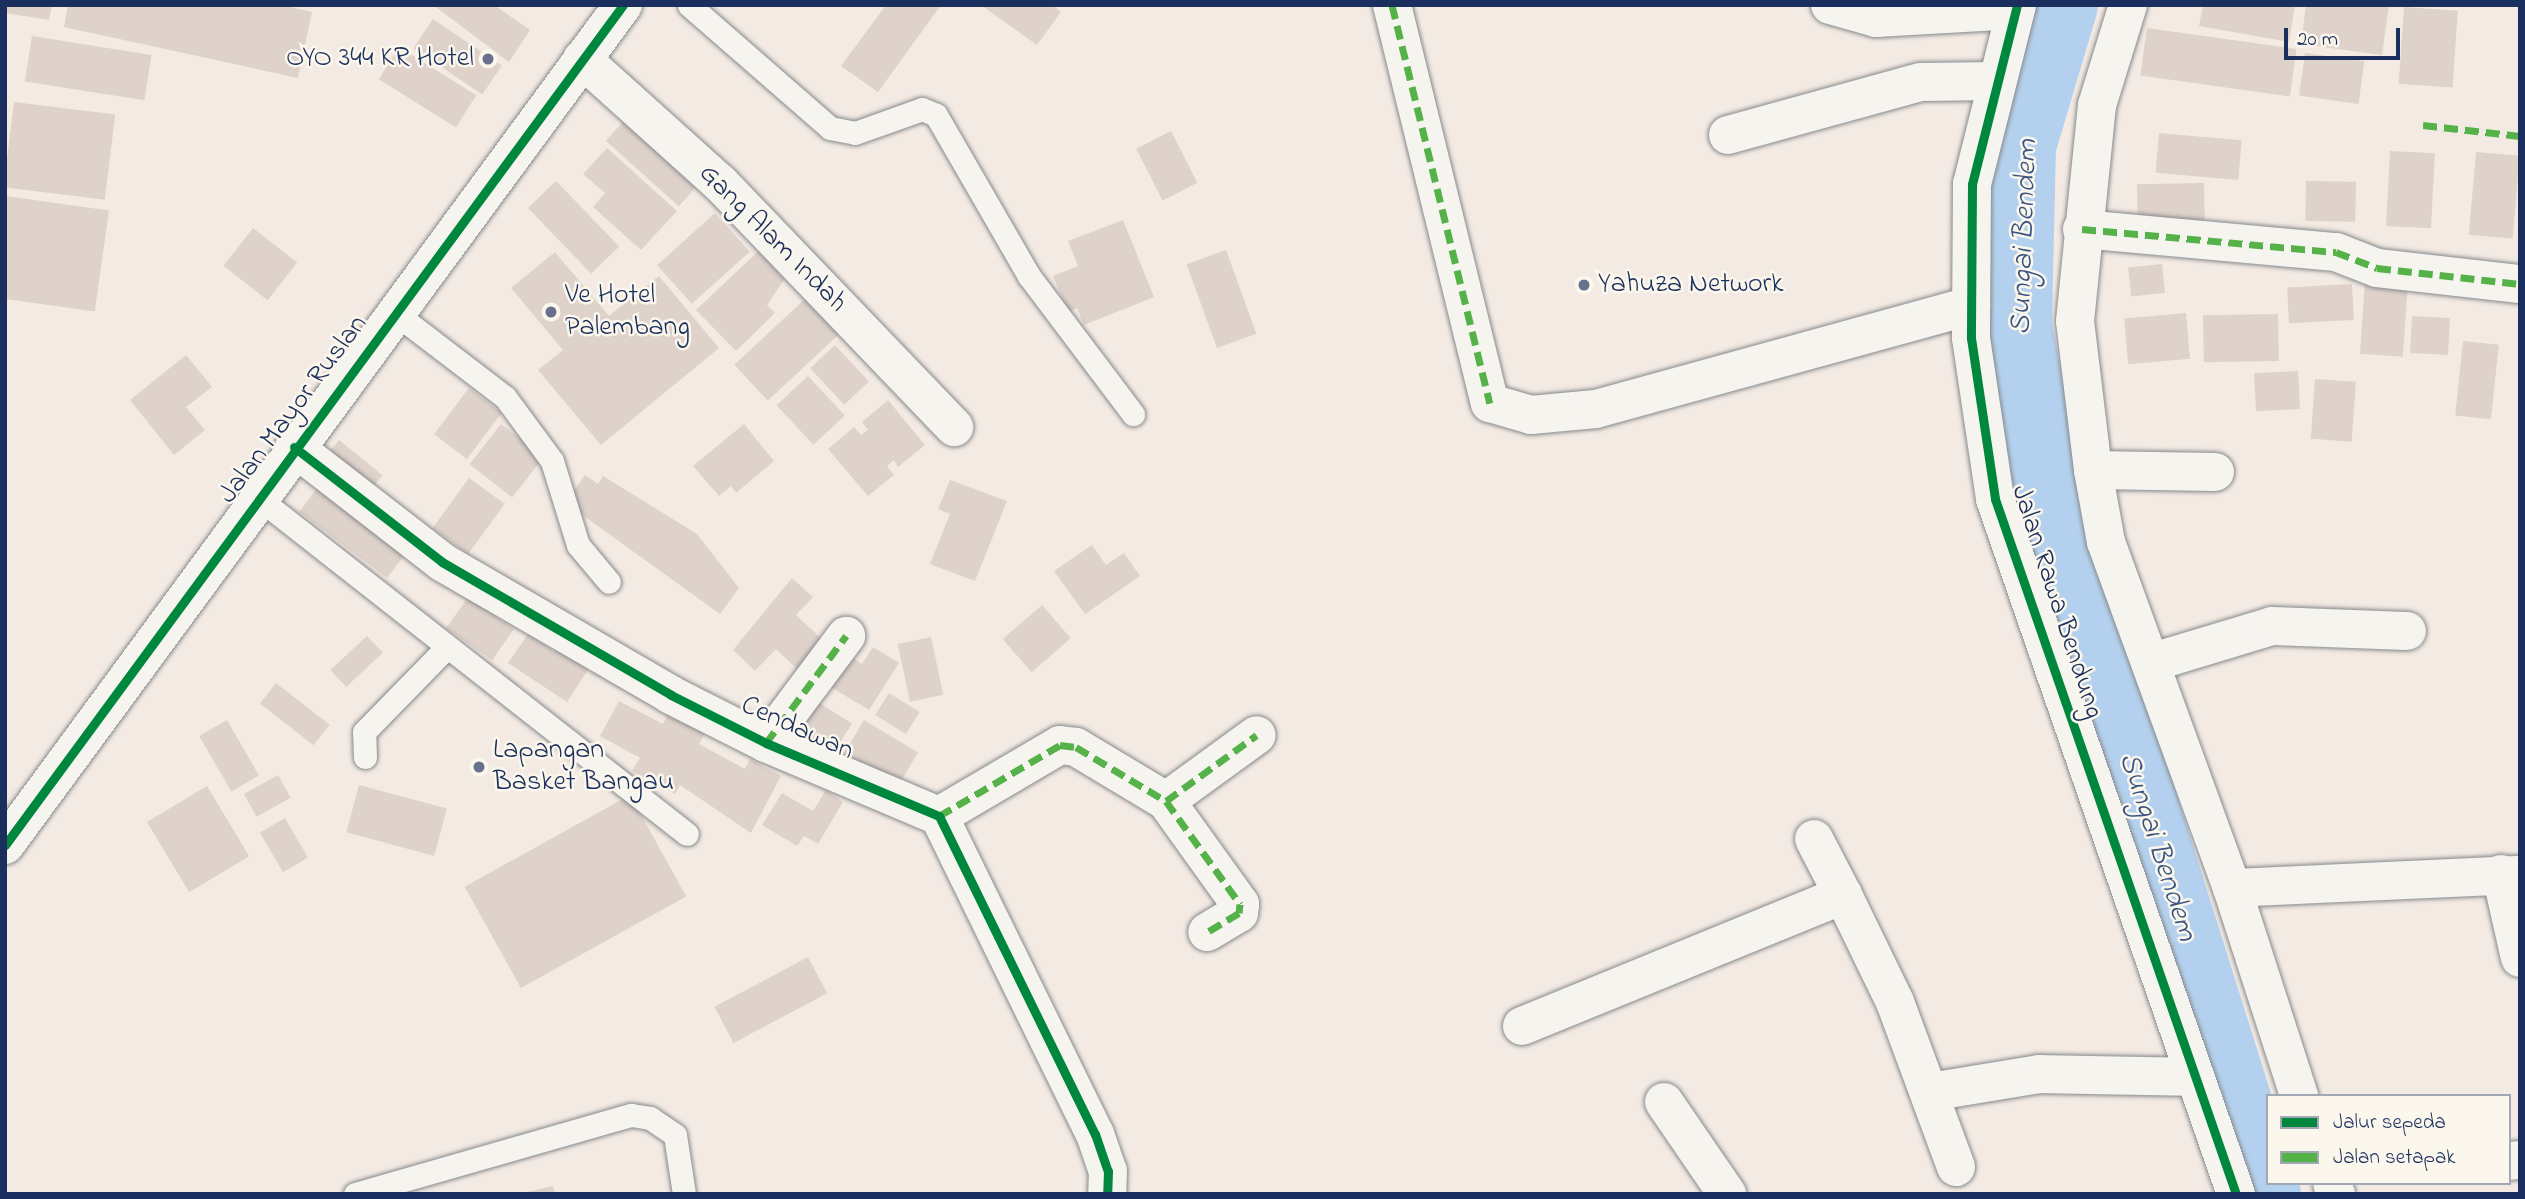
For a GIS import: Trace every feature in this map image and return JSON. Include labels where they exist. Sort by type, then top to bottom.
[{"type":"street","name":"Jalan Mayor Ruslan","points":[[5,845],[257,497],[623,5]]},
{"type":"street","points":[[1392,5],[1490,402],[1531,415],[1596,410],[1971,306]]},
{"type":"street","points":[[1830,5],[1876,18],[2016,7]]},
{"type":"street","points":[[2128,5],[2097,105],[2082,229],[2075,321],[2093,470],[2106,542],[2153,662],[2232,888],[2299,1094]]},
{"type":"street","name":"Jalan Rawa Bendung","points":[[2016,7],[1995,80],[1972,184],[1971,306],[1995,499],[2236,1194]]},
{"type":"street","name":"Gang Alam Indah","points":[[582,59],[721,184],[954,427]]},
{"type":"street","points":[[1728,135],[1921,82],[1995,80]]},
{"type":"street","points":[[2082,229],[2336,252],[2377,268],[2520,284]]},
{"type":"street","name":"Cendawan","points":[[294,447],[442,562],[766,743],[939,816]]},
{"type":"street","points":[[2093,470],[2215,472]]},
{"type":"street","points":[[2153,662],[2272,626],[2407,631]]},
{"type":"street","points":[[766,743],[846,636]]},
{"type":"street","points":[[1166,801],[1256,735]]},
{"type":"street","points":[[1107,1194],[1108,1171],[1095,1134],[939,816],[1060,745],[1076,747],[1166,801],[1241,907],[1207,932]]},
{"type":"street","points":[[1814,839],[1843,895],[1930,1092],[1956,1167]]},
{"type":"street","points":[[2232,888],[2510,874],[2520,958]]},
{"type":"street","points":[[1522,1026],[1843,895]]},
{"type":"street","points":[[1930,1092],[2040,1074],[2194,1077]]},
{"type":"street","points":[[1664,1102],[1727,1194]]},
{"type":"lane","points":[[689,5],[830,128],[855,133],[922,109],[936,114],[1029,276],[1133,414]]},
{"type":"lane","points":[[394,313],[505,397],[552,461],[578,545],[609,582]]},
{"type":"lane","points":[[257,497],[445,649],[687,834]]},
{"type":"lane","points":[[365,757],[364,732],[445,649]]},
{"type":"lane","points":[[355,1194],[631,1115],[650,1118],[675,1135],[684,1194]]},
{"type":"building","points":[[5,5],[52,5],[49,20],[5,13]]},
{"type":"building","points":[[68,5],[281,5],[312,12],[298,78],[64,27]]},
{"type":"building","points":[[433,5],[494,5],[530,30],[509,62]]},
{"type":"building","points":[[886,5],[941,5],[878,92],[841,66]]},
{"type":"building","points":[[981,5],[1052,5],[1061,12],[1037,45]]},
{"type":"building","points":[[2203,5],[2295,5],[2289,42],[2199,26]]},
{"type":"building","points":[[2306,5],[2389,5],[2382,55],[2301,44]]},
{"type":"building","points":[[2404,7],[2458,11],[2452,88],[2399,84]]},
{"type":"building","points":[[433,19],[502,65],[482,94],[413,48]]},
{"type":"building","points":[[2147,28],[2297,49],[2290,97],[2140,76]]},
{"type":"building","points":[[32,36],[152,55],[144,100],[25,81]]},
{"type":"building","points":[[399,47],[476,95],[456,127],[379,79]]},
{"type":"building","points":[[2305,53],[2364,61],[2358,104],[2299,96]]},
{"type":"building","points":[[14,102],[115,114],[105,200],[5,188]]},
{"type":"building","points":[[630,114],[703,180],[679,206],[606,141]]},
{"type":"building","points":[[1171,131],[1197,183],[1163,200],[1136,149]]},
{"type":"building","points":[[2159,133],[2242,140],[2238,180],[2156,173]]},
{"type":"building","points":[[607,148],[677,211],[641,250],[593,207],[605,193],[583,174]]},
{"type":"building","points":[[2390,151],[2435,153],[2431,228],[2386,226]]},
{"type":"building","points":[[2476,152],[2520,156],[2513,239],[2469,235]]},
{"type":"building","points":[[556,181],[619,246],[591,274],[528,208]]},
{"type":"building","points":[[2306,181],[2356,182],[2355,222],[2305,221]]},
{"type":"building","points":[[2204,183],[2205,233],[2138,234],[2137,184]]},
{"type":"building","points":[[6,196],[109,210],[95,311],[5,299]]},
{"type":"building","points":[[715,213],[750,252],[692,304],[657,265]]},
{"type":"building","points":[[1123,220],[1154,297],[1084,325],[1077,308],[1068,312],[1053,276],[1078,266],[1068,241]]},
{"type":"building","points":[[253,228],[297,262],[268,300],[223,266]]},
{"type":"building","points":[[767,243],[792,268],[767,305],[775,313],[736,351],[696,310]]},
{"type":"building","points":[[1226,250],[1256,334],[1217,348],[1187,264]]},
{"type":"building","points":[[555,252],[609,316],[659,276],[719,348],[601,445],[538,370],[563,350],[511,288]]},
{"type":"building","points":[[2162,264],[2165,293],[2131,296],[2128,268]]},
{"type":"building","points":[[2365,281],[2408,284],[2403,357],[2360,354]]},
{"type":"building","points":[[2352,284],[2354,320],[2289,323],[2287,287]]},
{"type":"building","points":[[806,298],[839,334],[768,401],[734,365]]},
{"type":"building","points":[[2186,313],[2190,359],[2128,364],[2124,318]]},
{"type":"building","points":[[2278,314],[2279,361],[2204,362],[2203,315]]},
{"type":"building","points":[[2412,316],[2450,318],[2448,355],[2410,353]]},
{"type":"building","points":[[2463,341],[2499,345],[2491,419],[2455,416]]},
{"type":"building","points":[[835,345],[869,382],[844,405],[810,368]]},
{"type":"building","points":[[186,355],[212,387],[186,407],[205,430],[174,455],[130,400]]},
{"type":"building","points":[[2298,371],[2300,409],[2256,411],[2254,373]]},
{"type":"building","points":[[808,376],[845,415],[813,445],[777,405]]},
{"type":"building","points":[[2315,379],[2356,382],[2352,442],[2311,439]]},
{"type":"building","points":[[469,388],[502,413],[467,459],[434,434]]},
{"type":"building","points":[[888,400],[925,445],[898,467],[894,460],[887,466],[894,475],[868,496],[828,449],[854,427],[861,435],[868,430],[862,422]]},
{"type":"building","points":[[501,424],[544,457],[512,497],[470,464]]},
{"type":"building","points":[[744,424],[774,461],[736,493],[731,486],[719,496],[693,466]]},
{"type":"building","points":[[339,440],[383,475],[368,493],[325,458]]},
{"type":"building","points":[[585,475],[598,484],[603,476],[697,534],[739,588],[720,614],[577,511],[580,507],[568,499]]},
{"type":"building","points":[[469,478],[505,504],[468,554],[433,528]]},
{"type":"building","points":[[950,480],[1007,501],[975,581],[930,564],[950,514],[938,509]]},
{"type":"building","points":[[321,483],[409,549],[387,578],[299,512]]},
{"type":"building","points":[[1092,545],[1106,565],[1124,553],[1140,576],[1085,614],[1054,571]]},
{"type":"building","points":[[792,578],[813,597],[796,615],[824,641],[797,669],[776,649],[755,671],[733,650]]},
{"type":"building","points":[[468,597],[514,629],[492,660],[446,628]]},
{"type":"building","points":[[1042,605],[1071,638],[1032,672],[1003,639]]},
{"type":"building","points":[[528,634],[555,652],[562,641],[593,662],[567,702],[508,663]]},
{"type":"building","points":[[367,636],[383,653],[346,687],[330,670]]},
{"type":"building","points":[[931,637],[943,695],[910,702],[898,644]]},
{"type":"building","points":[[873,647],[899,663],[869,710],[831,687],[850,656],[862,664]]},
{"type":"building","points":[[276,683],[330,725],[314,745],[260,703]]},
{"type":"building","points":[[889,693],[920,712],[906,734],[875,715]]},
{"type":"building","points":[[813,699],[852,723],[833,754],[794,730]]},
{"type":"building","points":[[619,701],[663,724],[673,704],[710,724],[699,744],[745,769],[750,759],[781,776],[751,833],[680,785],[675,794],[632,771],[640,758],[600,736]]},
{"type":"building","points":[[227,720],[259,775],[231,791],[199,736]]},
{"type":"building","points":[[864,720],[918,752],[898,785],[844,753]]},
{"type":"building","points":[[278,775],[291,798],[256,817],[244,794]]},
{"type":"building","points":[[359,785],[447,809],[434,856],[346,832]]},
{"type":"building","points":[[207,786],[249,856],[189,892],[147,822]]},
{"type":"building","points":[[826,790],[843,802],[818,844],[804,836],[797,846],[762,825],[782,793],[813,811]]},
{"type":"building","points":[[630,795],[686,896],[521,988],[465,887]]},
{"type":"building","points":[[285,818],[308,858],[283,872],[260,832]]},
{"type":"building","points":[[808,957],[827,993],[734,1043],[714,1007]]},
{"type":"building","points":[[553,1186],[555,1194],[522,1194],[522,1193]]},
{"type":"waterway","name":"Sungai Bendem","points":[[2063,5],[2021,146],[2017,325],[2051,511],[2266,1194]]},
{"type":"marked path","points":[[1392,5],[1490,403]]},
{"type":"marked path","points":[[2423,125],[2520,136]]},
{"type":"marked path","points":[[2082,229],[2336,252],[2377,268],[2520,284]]},
{"type":"marked path","points":[[772,745],[766,743],[846,636]]},
{"type":"marked path","points":[[939,816],[1060,745],[1076,747],[1166,801],[1257,735]]},
{"type":"marked path","points":[[1166,801],[1240,904],[1239,913],[1207,932]]},
{"type":"cycle path","points":[[5,845],[623,5]]},
{"type":"cycle path","points":[[2017,5],[1972,184],[1971,338],[1995,499],[2236,1194]]},
{"type":"cycle path","points":[[294,447],[442,562],[671,695],[766,743],[939,816],[1095,1134],[1108,1171],[1107,1194]]},
{"type":"place","name":"OYO 344 KR Hotel","points":[[488,59]]},
{"type":"place","name":"Yahuza Network","points":[[1584,285]]},
{"type":"place","name":"Ve Hotel Palembang","points":[[551,312]]},
{"type":"place","name":"Lapangan Basket Bangau","points":[[479,767]]}]
